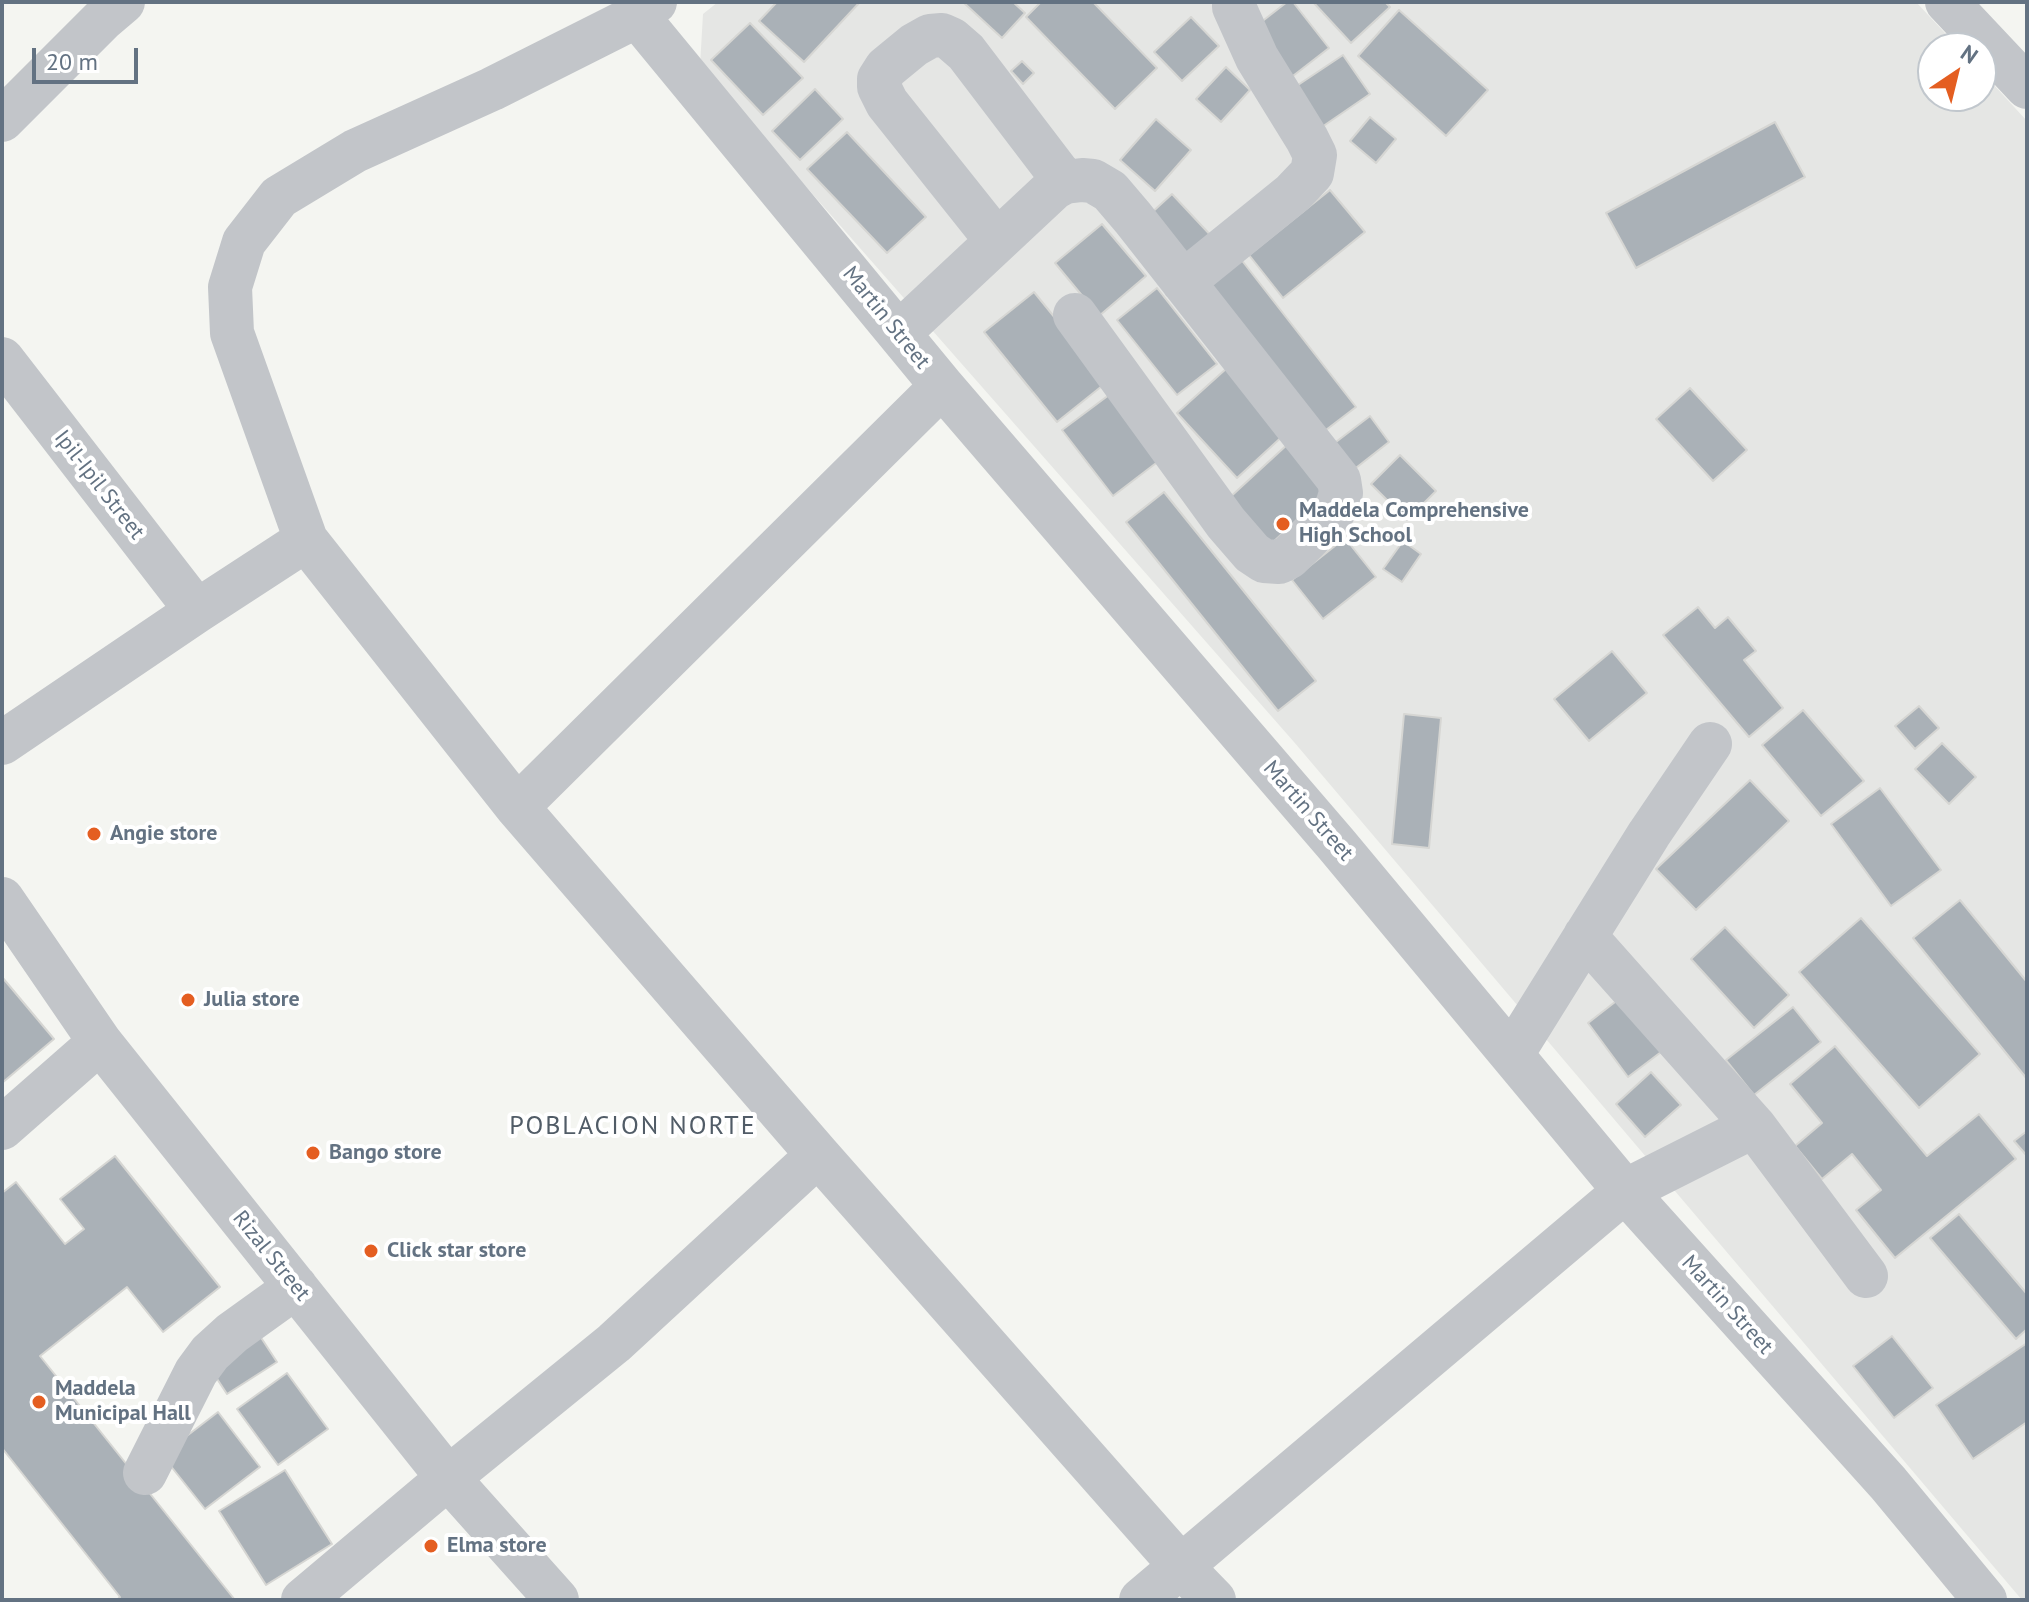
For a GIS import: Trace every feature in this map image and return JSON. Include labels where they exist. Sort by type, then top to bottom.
[{"type":"street","points":[[2,120],[123,2]]},
{"type":"street","points":[[1183,282],[1293,193],[1312,173],[1314,164],[1315,155],[1257,58],[1234,2]]},
{"type":"street","points":[[1947,2],[2027,87]]},
{"type":"street","points":[[646,9],[492,89],[355,151],[279,197],[244,242],[230,287],[232,333],[306,540],[517,807],[818,1155],[1214,1600]]},
{"type":"street","name":"Martin Street","points":[[646,9],[942,386],[1326,832],[1625,1191],[1888,1483],[1985,1600]]},
{"type":"street","points":[[997,241],[887,103],[879,87],[879,79],[886,68],[930,36],[942,35],[951,39],[966,52],[1065,182]]},
{"type":"street","points":[[899,333],[1054,188],[1065,182],[1093,181],[1110,191],[1339,480],[1341,493],[1330,517],[1289,557],[1279,562],[1264,561],[1252,553],[1226,523],[1075,315]]},
{"type":"street","name":"Ipil-Ipil Street","points":[[2,359],[197,611]]},
{"type":"street","points":[[517,807],[942,386]]},
{"type":"street","points":[[2,743],[306,540]]},
{"type":"street","points":[[1512,1054],[1649,834],[1710,744]]},
{"type":"street","name":"Rizal Street","points":[[2,899],[100,1042],[448,1478],[557,1600]]},
{"type":"street","points":[[1585,936],[1754,1126],[1866,1276]]},
{"type":"street","points":[[2,1128],[100,1042]]},
{"type":"street","points":[[1141,1600],[1625,1191],[1754,1126]]},
{"type":"street","points":[[303,1600],[614,1343],[818,1155]]},
{"type":"street","points":[[145,1473],[196,1372],[210,1353],[232,1333],[296,1287]]},
{"type":"shaded area","points":[[718,2],[1916,2],[1944,32],[1917,32],[1917,112],[1997,112],[1997,88],[2027,121],[2027,1600],[2022,1600],[1294,742],[700,66],[703,14]]},
{"type":"building","points":[[777,2],[860,2],[804,62],[759,21]]},
{"type":"building","points":[[963,2],[1013,2],[1025,13],[1002,38]]},
{"type":"building","points":[[1041,2],[1093,2],[1157,68],[1115,109],[1026,17]]},
{"type":"building","points":[[1287,2],[1293,2],[1329,48],[1289,79],[1251,30]]},
{"type":"building","points":[[1313,2],[1385,2],[1390,7],[1351,43]]},
{"type":"building","points":[[1399,10],[1488,90],[1446,136],[1358,56]]},
{"type":"building","points":[[1191,17],[1219,46],[1182,81],[1154,52]]},
{"type":"building","points":[[750,23],[803,78],[763,115],[711,60]]},
{"type":"building","points":[[1343,55],[1370,94],[1319,129],[1292,89]]},
{"type":"building","points":[[1022,61],[1034,73],[1023,84],[1011,71]]},
{"type":"building","points":[[1226,67],[1250,90],[1221,122],[1196,99]]},
{"type":"building","points":[[815,89],[843,119],[800,160],[772,131]]},
{"type":"building","points":[[1370,117],[1396,139],[1376,163],[1350,141]]},
{"type":"building","points":[[1156,119],[1191,150],[1155,191],[1120,160]]},
{"type":"building","points":[[1775,122],[1805,177],[1636,268],[1606,213]]},
{"type":"building","points":[[847,132],[926,217],[887,253],[807,169]]},
{"type":"building","points":[[1330,190],[1365,232],[1283,298],[1249,255]]},
{"type":"building","points":[[1172,194],[1215,240],[1191,262],[1148,216]]},
{"type":"building","points":[[1102,224],[1146,276],[1099,316],[1055,263]]},
{"type":"building","points":[[1240,258],[1356,407],[1322,433],[1206,284]]},
{"type":"building","points":[[1157,288],[1217,364],[1177,395],[1117,320]]},
{"type":"building","points":[[1034,292],[1107,382],[1057,422],[984,332]]},
{"type":"building","points":[[1227,368],[1286,433],[1237,478],[1177,413]]},
{"type":"building","points":[[1690,388],[1747,450],[1713,481],[1656,419]]},
{"type":"building","points":[[1113,392],[1164,457],[1113,496],[1062,430]]},
{"type":"building","points":[[1370,416],[1389,442],[1352,471],[1332,445]]},
{"type":"building","points":[[1289,443],[1331,488],[1270,545],[1227,500]]},
{"type":"building","points":[[1400,455],[1436,491],[1407,520],[1371,484]]},
{"type":"building","points":[[1164,492],[1316,681],[1278,711],[1126,522]]},
{"type":"building","points":[[1345,538],[1376,577],[1323,619],[1292,580]]},
{"type":"building","points":[[1403,541],[1421,554],[1402,582],[1383,569]]},
{"type":"building","points":[[1698,607],[1715,628],[1728,617],[1756,651],[1744,660],[1783,708],[1749,737],[1663,635]]},
{"type":"building","points":[[1612,651],[1647,693],[1589,741],[1554,699]]},
{"type":"building","points":[[1919,706],[1939,728],[1915,749],[1895,726]]},
{"type":"building","points":[[1803,710],[1864,781],[1821,816],[1762,745]]},
{"type":"building","points":[[1404,714],[1441,718],[1429,848],[1392,844]]},
{"type":"building","points":[[1942,743],[1976,777],[1949,804],[1915,769]]},
{"type":"building","points":[[1750,780],[1789,821],[1696,910],[1656,869]]},
{"type":"building","points":[[1880,788],[1941,870],[1891,906],[1831,824]]},
{"type":"building","points":[[1960,900],[2027,982],[2027,1079],[1913,938]]},
{"type":"building","points":[[1861,918],[1980,1054],[1919,1108],[1799,972]]},
{"type":"building","points":[[1725,927],[1789,995],[1754,1028],[1691,959]]},
{"type":"building","points":[[2,977],[54,1039],[2,1083]]},
{"type":"building","points":[[1624,995],[1665,1049],[1628,1077],[1588,1023]]},
{"type":"building","points":[[1793,1007],[1821,1042],[1754,1095],[1726,1060]]},
{"type":"building","points":[[1835,1046],[1927,1156],[1979,1114],[2016,1159],[1895,1258],[1856,1210],[1881,1190],[1852,1154],[1822,1179],[1795,1146],[1822,1123],[1790,1084]]},
{"type":"building","points":[[1651,1072],[1681,1105],[1645,1137],[1616,1104]]},
{"type":"building","points":[[2027,1131],[2027,1156],[2014,1141]]},
{"type":"building","name":"Maddela Municipal Hall","points":[[115,1156],[220,1287],[163,1332],[127,1287],[40,1356],[235,1600],[117,1600],[120,1597],[2,1448],[2,1193],[16,1182],[65,1244],[84,1229],[60,1199]]},
{"type":"building","points":[[1959,1214],[2027,1294],[2027,1329],[2016,1339],[1930,1238]]},
{"type":"building","points":[[256,1330],[277,1362],[227,1394],[206,1362]]},
{"type":"building","points":[[1892,1336],[1933,1388],[1894,1418],[1853,1366]]},
{"type":"building","points":[[2027,1343],[2027,1422],[1973,1459],[1936,1405]]},
{"type":"building","points":[[287,1373],[328,1429],[278,1465],[237,1409]]},
{"type":"building","points":[[218,1412],[260,1467],[205,1509],[162,1455]]},
{"type":"building","points":[[285,1470],[332,1544],[266,1585],[219,1511]]},
{"type":"place","name":"Maddela Comprehensive High School","points":[[1283,524]]},
{"type":"place","name":"Angie store","points":[[94,834]]},
{"type":"place","name":"Julia store","points":[[188,1000]]},
{"type":"place","name":"Bango store","points":[[313,1153]]},
{"type":"place","name":"Click star store","points":[[371,1251]]},
{"type":"place","name":"Maddela Municipal Hall","points":[[39,1402]]},
{"type":"place","name":"Elma store","points":[[431,1546]]},
{"type":"district","name":"POBLACION NORTE","points":[[633,1127]]}]
